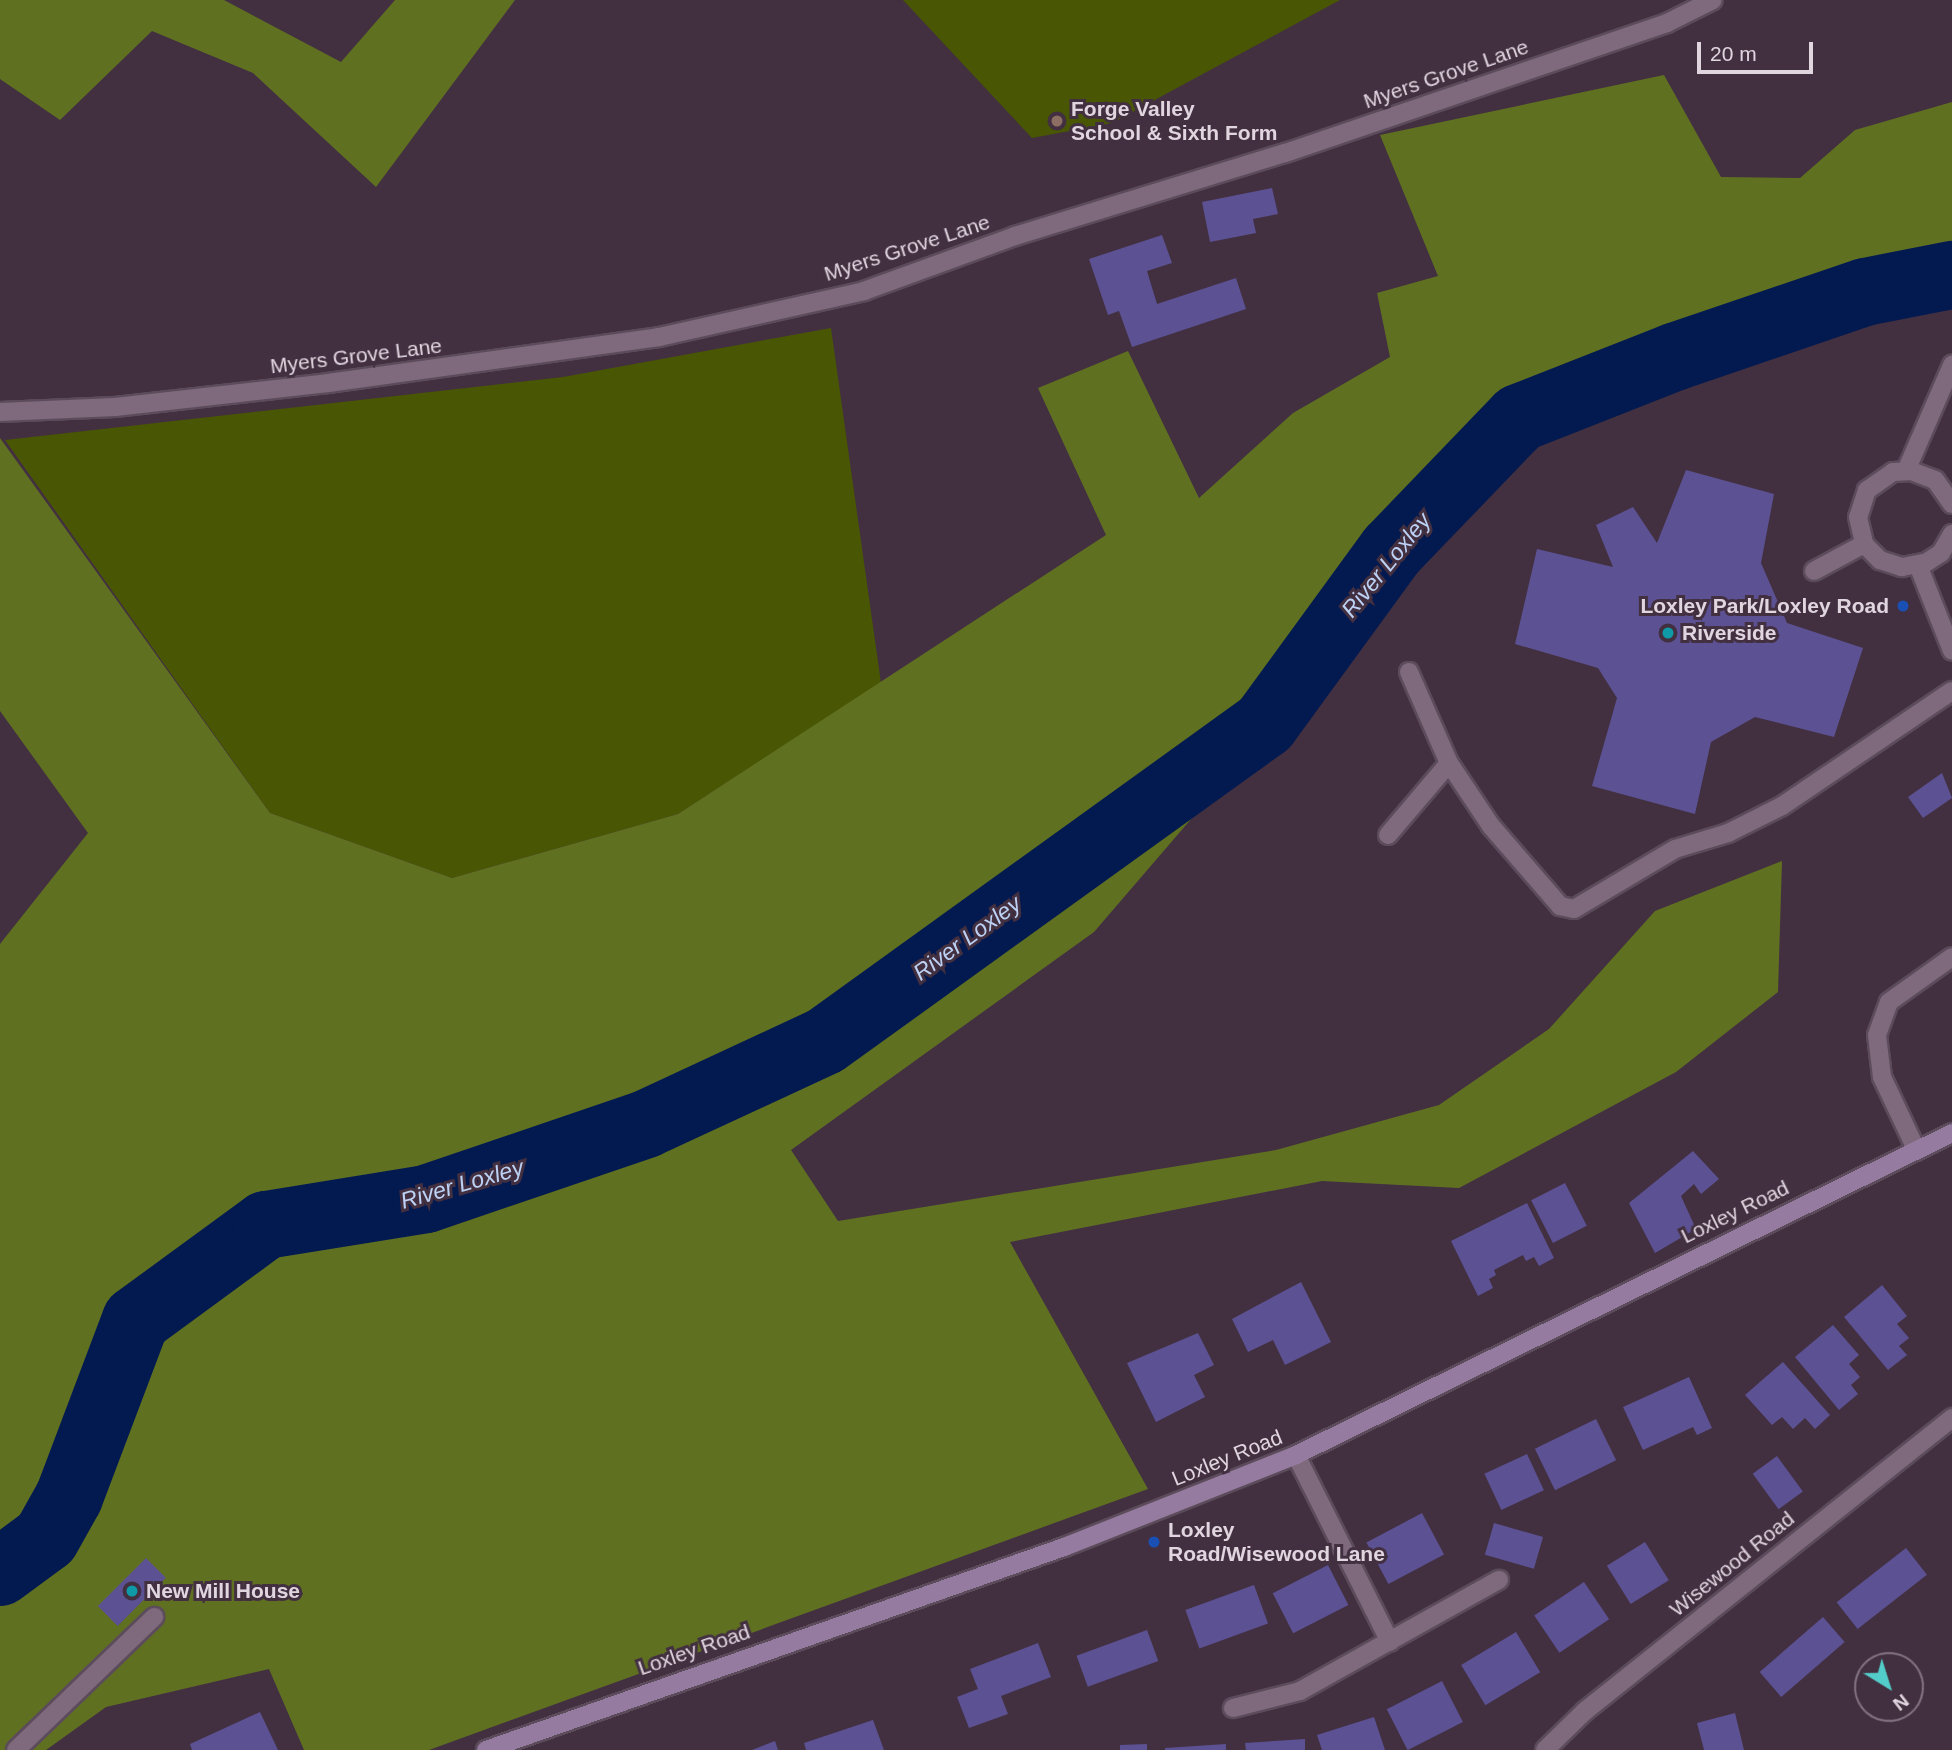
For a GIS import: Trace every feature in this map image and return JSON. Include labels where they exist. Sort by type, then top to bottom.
[{"type":"main road","name":"Loxley Road","points":[[486,1750],[1064,1546],[1296,1455],[1952,1133]]},
{"type":"street","name":"Myers Grove Lane","points":[[0,412],[115,407],[563,351],[659,337],[864,290],[1653,28],[1713,0]]},
{"type":"street","points":[[1906,471],[1952,365]]},
{"type":"street","points":[[1952,505],[1935,480],[1906,471],[1886,475],[1867,490],[1858,517],[1864,544],[1880,559],[1902,567],[1918,565],[1941,553],[1952,534]]},
{"type":"street","points":[[1814,570],[1864,544]]},
{"type":"street","points":[[1918,565],[1952,652]]},
{"type":"street","points":[[1409,672],[1449,763],[1532,877],[1560,906],[1574,909],[1675,849],[1728,833],[1782,806],[1952,691]]},
{"type":"street","points":[[1388,835],[1449,763]]},
{"type":"street","points":[[1916,1149],[1882,1077],[1877,1035],[1889,1002],[1952,957]]},
{"type":"street","name":"Wisewood Road","points":[[1545,1750],[1585,1712],[1952,1418]]},
{"type":"street","points":[[1296,1455],[1390,1642]]},
{"type":"street","points":[[1233,1708],[1300,1691],[1499,1580]]},
{"type":"street","points":[[16,1750],[154,1617]]},
{"type":"green space","points":[[0,0],[224,0],[341,62],[395,0],[515,0],[376,187],[253,73],[152,31],[60,120],[0,79]]},
{"type":"green space","points":[[903,0],[1340,0],[1112,123],[1032,138]]},
{"type":"green space","points":[[1664,75],[1721,177],[1800,178],[1855,130],[1952,102],[1952,280],[1845,298],[1705,342],[1404,528],[1319,633],[1259,740],[1094,932],[791,1150],[838,1221],[1276,1150],[1439,1105],[1549,1029],[1655,911],[1782,861],[1778,992],[1676,1072],[1459,1188],[1322,1181],[1010,1242],[1148,1489],[429,1750],[304,1750],[269,1669],[106,1707],[46,1750],[0,1750],[0,944],[88,833],[0,711],[0,438],[270,813],[452,878],[678,814],[1106,535],[1038,388],[1128,351],[1199,498],[1293,413],[1390,357],[1377,293],[1438,276],[1380,135]]},
{"type":"green space","points":[[831,328],[881,683],[678,814],[452,878],[270,813],[5,440],[563,377]]},
{"type":"building","points":[[1272,188],[1278,214],[1253,219],[1256,233],[1210,242],[1202,202]]},
{"type":"building","points":[[1162,235],[1172,263],[1147,271],[1157,304],[1236,278],[1246,309],[1132,347],[1119,311],[1108,315],[1089,259]]},
{"type":"building","name":"Riverside","points":[[1686,470],[1774,494],[1761,563],[1787,623],[1863,648],[1834,737],[1755,717],[1711,742],[1695,814],[1592,786],[1617,698],[1598,668],[1515,644],[1537,549],[1613,567],[1596,525],[1633,507],[1657,543]]},
{"type":"building","points":[[1942,773],[1952,798],[1923,818],[1908,797]]},
{"type":"building","points":[[1693,1151],[1719,1179],[1701,1194],[1694,1184],[1681,1196],[1696,1229],[1655,1253],[1629,1203]]},
{"type":"building","points":[[1565,1183],[1587,1226],[1553,1243],[1531,1200]]},
{"type":"building","points":[[1527,1203],[1554,1258],[1539,1266],[1534,1257],[1526,1261],[1523,1255],[1494,1270],[1496,1275],[1489,1279],[1493,1288],[1478,1296],[1451,1241]]},
{"type":"building","points":[[1301,1282],[1331,1342],[1285,1365],[1273,1340],[1248,1352],[1232,1319]]},
{"type":"building","points":[[1882,1285],[1907,1316],[1897,1324],[1909,1338],[1899,1346],[1907,1355],[1888,1370],[1844,1317]]},
{"type":"building","points":[[1833,1325],[1859,1355],[1849,1364],[1860,1377],[1851,1385],[1858,1394],[1839,1410],[1795,1357]]},
{"type":"building","points":[[1198,1333],[1214,1365],[1194,1375],[1205,1397],[1156,1422],[1127,1363]]},
{"type":"building","points":[[1783,1362],[1830,1415],[1815,1429],[1805,1418],[1793,1429],[1782,1417],[1772,1425],[1745,1395]]},
{"type":"building","points":[[1689,1377],[1712,1428],[1697,1435],[1693,1427],[1643,1450],[1623,1407]]},
{"type":"building","points":[[1596,1419],[1616,1460],[1555,1490],[1535,1449]]},
{"type":"building","points":[[1527,1454],[1544,1490],[1501,1510],[1484,1474]]},
{"type":"building","points":[[1777,1456],[1803,1492],[1779,1509],[1753,1474]]},
{"type":"building","points":[[1422,1513],[1444,1554],[1388,1584],[1366,1543]]},
{"type":"building","points":[[1494,1523],[1543,1537],[1534,1569],[1485,1555]]},
{"type":"building","points":[[1645,1542],[1669,1580],[1631,1604],[1607,1566]]},
{"type":"building","points":[[1906,1548],[1927,1575],[1858,1629],[1837,1602]]},
{"type":"building","name":"New Mill House","points":[[146,1558],[166,1578],[118,1626],[98,1606]]},
{"type":"building","points":[[1328,1565],[1348,1605],[1293,1633],[1273,1593]]},
{"type":"building","points":[[1584,1582],[1609,1619],[1559,1653],[1534,1616]]},
{"type":"building","points":[[1254,1585],[1268,1624],[1199,1648],[1185,1610]]},
{"type":"building","points":[[1823,1617],[1845,1642],[1781,1697],[1760,1672]]},
{"type":"building","points":[[1147,1630],[1158,1661],[1088,1687],[1077,1656]]},
{"type":"building","points":[[1516,1632],[1540,1672],[1485,1705],[1461,1665]]},
{"type":"building","points":[[1038,1643],[1051,1677],[1001,1696],[1008,1714],[969,1728],[957,1697],[978,1689],[970,1669]]},
{"type":"building","points":[[1442,1681],[1463,1722],[1408,1750],[1387,1709]]},
{"type":"building","points":[[260,1712],[278,1750],[192,1750],[190,1744]]},
{"type":"building","points":[[1735,1713],[1744,1750],[1704,1750],[1697,1723]]},
{"type":"building","points":[[1374,1717],[1385,1750],[1322,1750],[1317,1735]]},
{"type":"building","points":[[873,1720],[884,1750],[806,1750],[804,1743]]},
{"type":"building","points":[[1305,1739],[1305,1750],[1246,1750],[1245,1743]]},
{"type":"building","points":[[775,1741],[778,1750],[752,1750]]},
{"type":"building","points":[[1147,1744],[1147,1750],[1120,1750],[1120,1745]]},
{"type":"building","points":[[1226,1744],[1226,1750],[1165,1750],[1165,1748]]},
{"type":"waterway","name":"River Loxley","points":[[0,1572],[46,1538],[69,1497],[136,1320],[266,1225],[426,1199],[646,1124],[825,1041],[1265,724],[1392,550],[1519,418],[1674,357],[1865,292],[1952,275]]},
{"type":"place","name":"Forge Valley School & Sixth Form","points":[[1057,121]]},
{"type":"place","name":"Loxley Park/Loxley Road","points":[[1903,606]]},
{"type":"place","name":"Riverside","points":[[1668,633]]},
{"type":"place","name":"Loxley Road/Wisewood Lane","points":[[1154,1542]]},
{"type":"place","name":"New Mill House","points":[[132,1591]]}]
